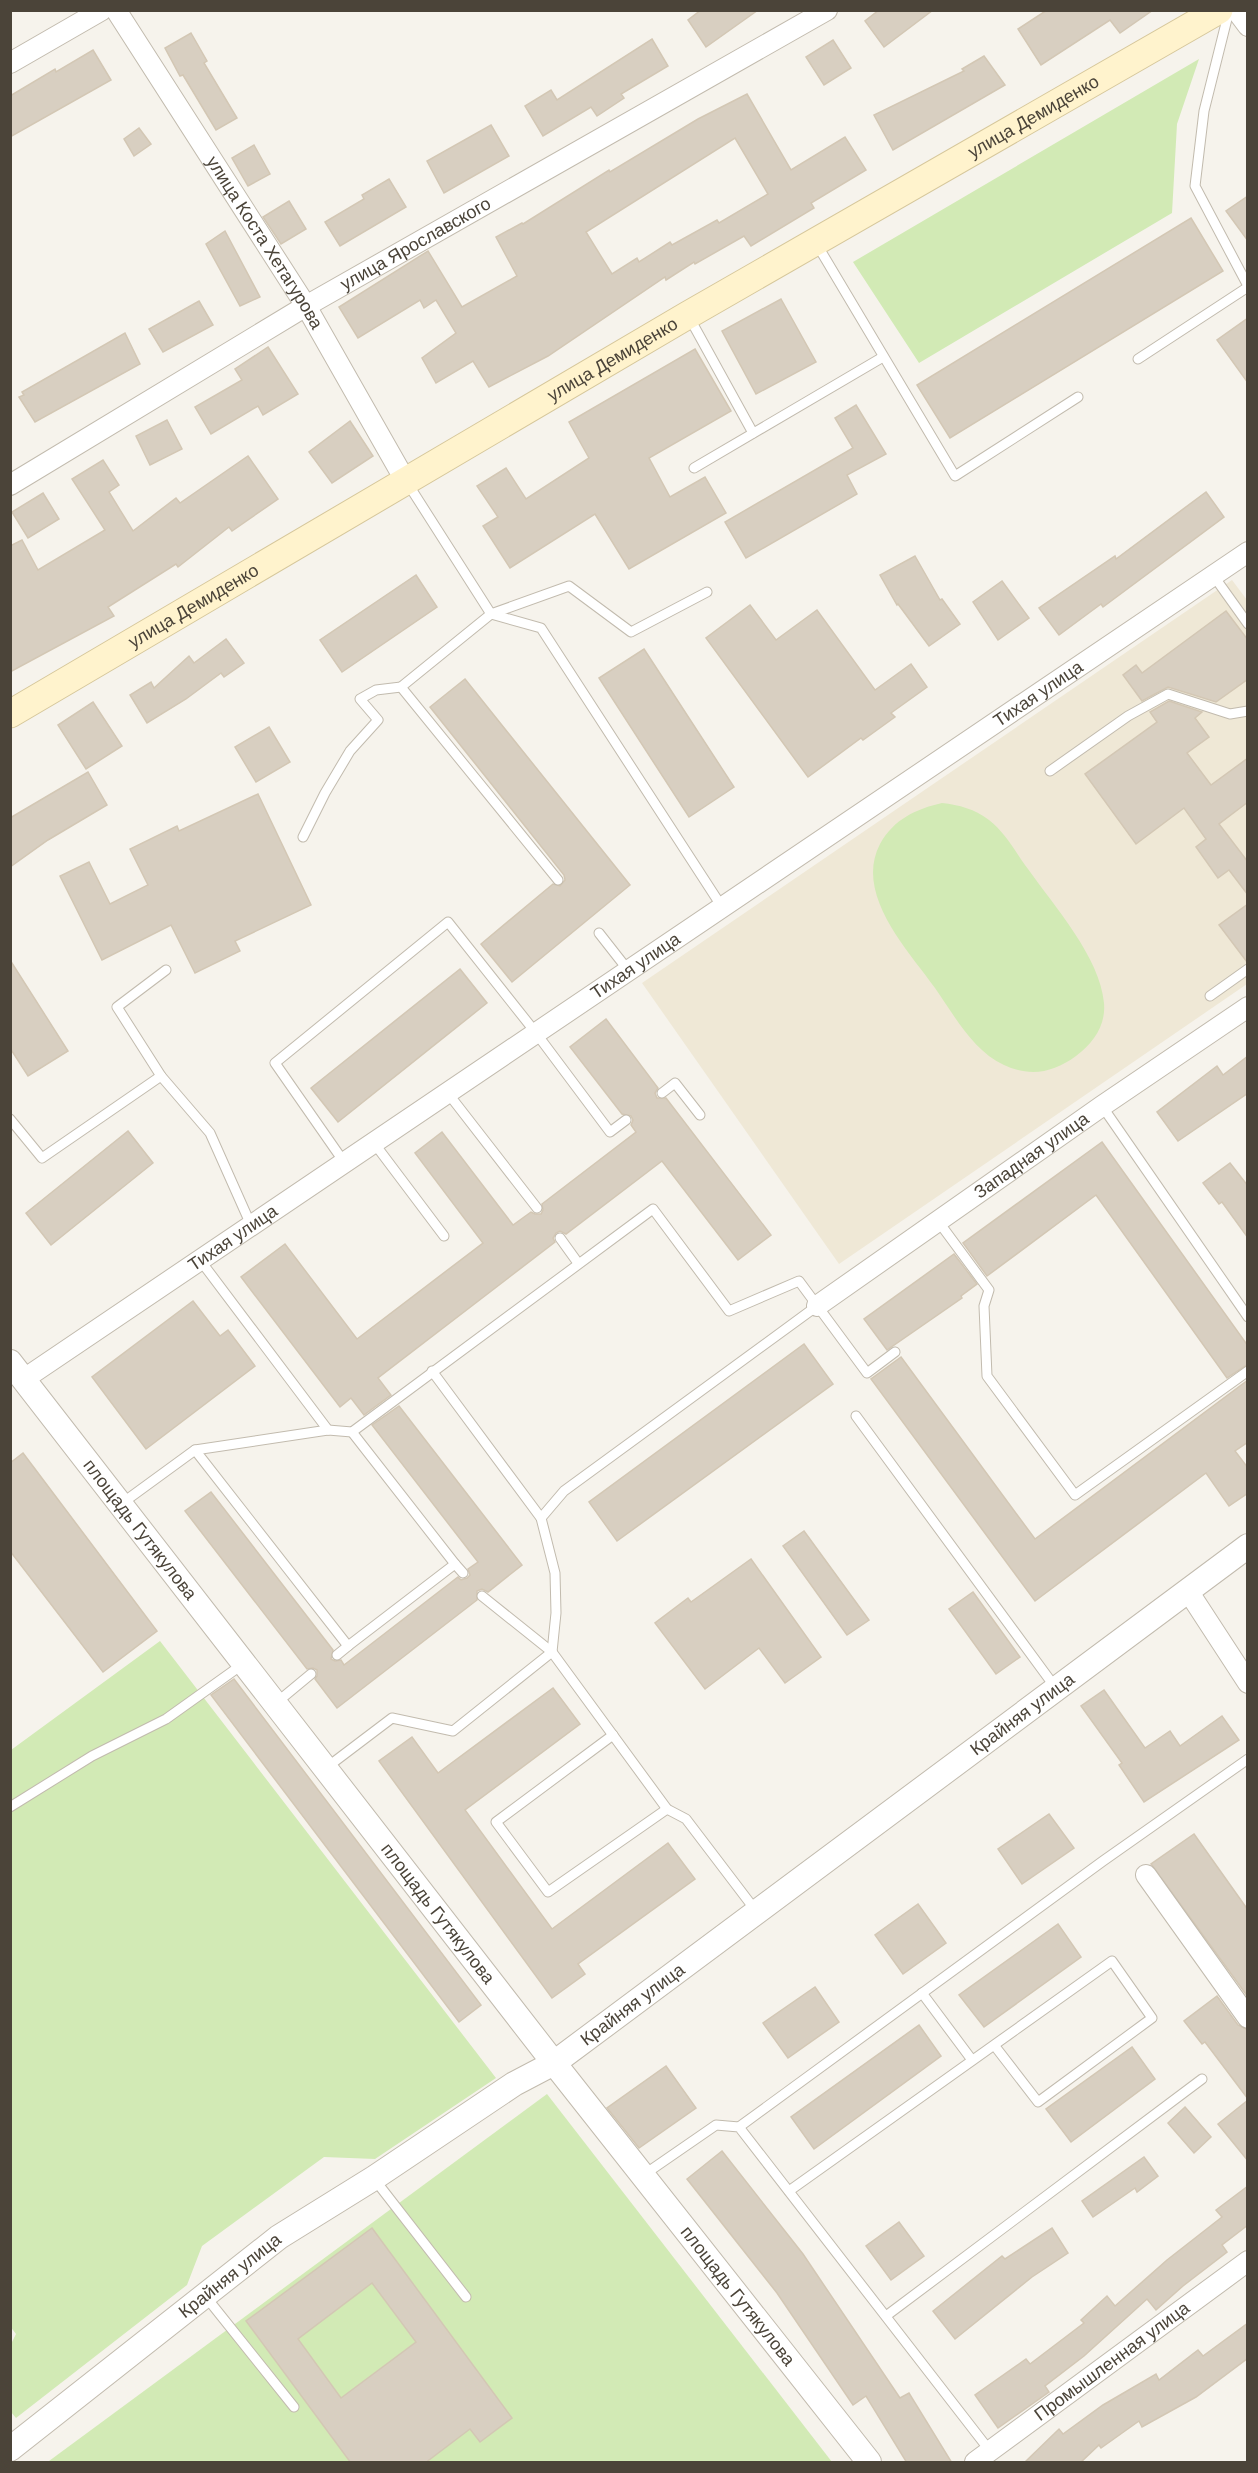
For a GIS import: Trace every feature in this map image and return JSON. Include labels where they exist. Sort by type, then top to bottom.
[{"type":"main road","name":"улица Демиденко","points":[[10,714],[814,241],[1219,10]]},
{"type":"street","points":[[10,63],[102,10]]},
{"type":"street","name":"улица Коста Хетагурова","points":[[116,10],[306,306],[405,480]]},
{"type":"street","name":"улица Ярославского","points":[[10,485],[306,306],[827,10]]},
{"type":"street","points":[[1236,10],[1248,26]]},
{"type":"street","name":"Тихая улица","points":[[17,1370],[200,1260],[1248,552]]},
{"type":"street","name":"Западная улица","points":[[817,1306],[1102,1106],[1248,1008]]},
{"type":"street","name":"площадь Гутякулова","points":[[17,1370],[554,2063],[869,2463]]},
{"type":"street","name":"Крайняя улица","points":[[10,2449],[279,2237],[374,2178],[514,2084],[554,2063],[1248,1546]]},
{"type":"street","points":[[1188,1591],[1248,1683]]},
{"type":"street","points":[[1146,1875],[1248,2018]]},
{"type":"street","name":"Промышленная улица","points":[[983,2457],[1248,2261]]},
{"type":"lane","points":[[1138,359],[1248,287],[1195,186],[1204,111],[1229,10]]},
{"type":"lane","points":[[814,241],[955,476],[1078,397]]},
{"type":"lane","points":[[688,315],[753,433]]},
{"type":"lane","points":[[694,468],[883,357]]},
{"type":"lane","points":[[405,480],[491,614],[541,628],[722,907]]},
{"type":"lane","points":[[1213,575],[1248,624]]},
{"type":"lane","points":[[303,837],[325,793],[350,752],[378,720],[360,699],[376,690],[401,687],[491,614],[569,586],[631,632],[707,592]]},
{"type":"lane","points":[[401,687],[558,880]]},
{"type":"lane","points":[[1050,771],[1128,716],[1168,694],[1230,714],[1248,711]]},
{"type":"lane","points":[[345,1162],[275,1063],[448,922],[536,1033],[610,1132],[626,1120]]},
{"type":"lane","points":[[599,933],[628,970]]},
{"type":"lane","points":[[1210,996],[1248,969]]},
{"type":"lane","points":[[166,970],[117,1007],[161,1076],[210,1133],[251,1225]]},
{"type":"lane","points":[[10,1119],[42,1158],[161,1076]]},
{"type":"lane","points":[[662,1093],[675,1083],[700,1115]]},
{"type":"lane","points":[[447,1092],[537,1208]]},
{"type":"lane","points":[[1102,1106],[1248,1317]]},
{"type":"lane","points":[[374,1143],[444,1236]]},
{"type":"lane","points":[[121,1504],[195,1450],[328,1430],[352,1432],[653,1209],[729,1311],[800,1281],[867,1373],[895,1352]]},
{"type":"lane","points":[[938,1221],[989,1290],[984,1306],[987,1376],[1075,1495],[1248,1371]]},
{"type":"lane","points":[[560,1239],[578,1263]]},
{"type":"lane","points":[[200,1260],[328,1430]]},
{"type":"lane","points":[[541,1518],[564,1491],[817,1306]]},
{"type":"lane","points":[[326,1768],[392,1718],[453,1731],[552,1652],[556,1613],[555,1573],[541,1518],[432,1371]]},
{"type":"lane","points":[[856,1416],[1057,1689]]},
{"type":"lane","points":[[352,1432],[463,1573]]},
{"type":"lane","points":[[195,1450],[348,1646]]},
{"type":"lane","points":[[337,1655],[455,1564]]},
{"type":"lane","points":[[482,1596],[552,1652],[667,1809],[686,1819],[757,1913]]},
{"type":"lane","points":[[10,1807],[92,1756],[166,1719],[244,1663]]},
{"type":"lane","points":[[275,1703],[311,1674]]},
{"type":"lane","points":[[613,1736],[496,1822],[502,1831],[548,1892],[667,1809]]},
{"type":"lane","points":[[643,2176],[716,2125],[739,2127],[1248,1759]]},
{"type":"lane","points":[[789,2191],[972,2060],[1112,1961],[1152,2018],[1038,2102],[994,2045]]},
{"type":"lane","points":[[922,1993],[972,2060]]},
{"type":"lane","points":[[886,2316],[1202,2079]]},
{"type":"lane","points":[[739,2127],[886,2316],[983,2457]]},
{"type":"lane","points":[[374,2178],[466,2297]]},
{"type":"lane","points":[[204,2295],[294,2407]]},
{"type":"shaded area","points":[[1232,580],[1247,600],[1247,984],[839,1264],[642,983]]},
{"type":"green space","points":[[1199,59],[1177,124],[1172,213],[919,363],[853,262]]},
{"type":"green space","points":[[942,803],[972,810],[1000,830],[1074,933],[1094,968],[1104,1003],[1101,1026],[1093,1040],[1082,1051],[1059,1066],[1041,1071],[1023,1071],[1004,1065],[983,1051],[965,1031],[887,920],[874,882],[874,863],[880,844],[892,828],[906,816]]},
{"type":"green space","points":[[160,1641],[496,2078],[375,2159],[324,2157],[202,2246],[187,2285],[16,2418],[11,2412],[10,2346],[16,2334],[10,2326],[11,1750]]},
{"type":"green space","points":[[547,2094],[832,2462],[49,2461]]},
{"type":"building","points":[[701,10],[758,10],[706,47],[688,20]]},
{"type":"building","points":[[879,10],[933,10],[884,47],[865,21]]},
{"type":"building","points":[[1047,10],[1153,10],[1120,33],[1110,20],[1041,65],[1018,29]]},
{"type":"building","points":[[191,33],[207,61],[204,63],[237,118],[216,130],[183,75],[180,76],[165,48]]},
{"type":"building","points":[[652,39],[668,66],[621,94],[624,98],[597,116],[591,107],[543,136],[525,106],[551,90],[557,100]]},
{"type":"building","points":[[833,40],[851,68],[824,85],[806,57]]},
{"type":"building","points":[[93,50],[111,80],[10,137],[10,96],[55,69],[56,72]]},
{"type":"building","points":[[984,56],[1005,85],[893,150],[874,115],[964,71],[962,69]]},
{"type":"building","points":[[747,94],[791,170],[845,137],[866,170],[811,203],[814,208],[751,246],[744,236],[695,264],[694,262],[666,280],[665,277],[548,356],[489,387],[473,361],[436,383],[422,358],[456,333],[436,300],[424,308],[420,300],[358,338],[339,307],[428,251],[462,307],[517,276],[496,237],[523,224],[609,170],[610,172],[698,119]],"holes":[[[735,138],[768,194],[719,223],[717,220],[672,245],[670,242],[639,262],[637,258],[612,274],[586,232]]]},
{"type":"building","points":[[491,125],[509,156],[444,193],[427,161]]},
{"type":"building","points":[[139,128],[151,144],[134,156],[124,139]]},
{"type":"building","points":[[254,145],[270,174],[248,186],[232,158]]},
{"type":"building","points":[[389,179],[406,207],[340,246],[325,222],[364,199],[362,195]]},
{"type":"building","points":[[1248,196],[1248,241],[1226,211]]},
{"type":"building","points":[[289,201],[306,229],[281,244],[263,217]]},
{"type":"building","points":[[1191,218],[1223,271],[950,438],[917,385]]},
{"type":"building","points":[[225,231],[260,297],[240,306],[206,244]]},
{"type":"building","points":[[781,299],[816,362],[756,394],[722,331]]},
{"type":"building","points":[[199,301],[213,325],[163,352],[149,329]]},
{"type":"building","points":[[1248,318],[1248,383],[1217,340]]},
{"type":"building","points":[[125,333],[140,364],[35,422],[19,397],[24,395],[22,392]]},
{"type":"building","points":[[268,347],[298,394],[263,415],[258,406],[211,434],[195,407],[242,380],[235,369]]},
{"type":"building","points":[[695,349],[731,411],[649,458],[670,497],[705,477],[726,513],[629,569],[595,514],[510,568],[483,526],[498,517],[477,486],[506,468],[526,499],[589,458],[569,422]]},
{"type":"building","points":[[856,405],[886,454],[847,475],[857,494],[746,558],[725,522],[853,448],[835,418]]},
{"type":"building","points":[[167,420],[182,449],[150,465],[136,436]]},
{"type":"building","points":[[350,421],[373,456],[332,483],[309,452]]},
{"type":"building","points":[[248,456],[278,499],[232,531],[229,527],[178,567],[176,564],[108,607],[114,616],[10,672],[10,546],[22,540],[38,570],[105,530],[72,479],[103,460],[119,485],[109,492],[133,531],[176,498],[180,503]]},
{"type":"building","points":[[1206,492],[1224,517],[1103,607],[1101,604],[1059,635],[1039,608],[1115,556],[1116,559]]},
{"type":"building","points":[[43,493],[59,519],[28,538],[12,512]]},
{"type":"building","points":[[915,556],[940,600],[942,599],[960,624],[929,646],[897,605],[880,575]]},
{"type":"building","points":[[416,575],[437,607],[342,672],[320,640]]},
{"type":"building","points":[[1002,581],[1029,618],[998,640],[973,602]]},
{"type":"building","points":[[750,605],[776,640],[817,610],[875,690],[911,664],[927,687],[891,713],[895,717],[863,740],[861,738],[808,777],[706,638]]},
{"type":"building","points":[[1226,611],[1248,640],[1248,679],[1216,702],[1168,687],[1142,701],[1123,675],[1136,665],[1142,673]]},
{"type":"building","points":[[226,639],[244,663],[224,677],[221,673],[186,699],[147,723],[130,695],[151,682],[154,688],[189,656],[194,663]]},
{"type":"building","points":[[644,649],[734,787],[689,817],[599,678]]},
{"type":"building","points":[[465,679],[630,885],[512,982],[481,944],[553,884],[560,886],[565,880],[564,875],[430,707]]},
{"type":"building","points":[[1169,701],[1202,712],[1195,718],[1209,737],[1187,753],[1211,785],[1248,758],[1248,802],[1219,824],[1248,862],[1248,895],[1229,870],[1218,878],[1196,847],[1206,839],[1184,808],[1136,844],[1085,774],[1157,722],[1150,712]]},
{"type":"building","points":[[93,702],[122,746],[86,769],[58,725]]},
{"type":"building","points":[[269,727],[290,762],[256,782],[235,747]]},
{"type":"building","points":[[88,772],[107,805],[48,840],[10,867],[10,818]]},
{"type":"building","points":[[258,794],[311,905],[235,941],[240,951],[195,973],[171,925],[102,960],[60,876],[89,862],[110,904],[148,885],[130,849],[177,826],[179,831]]},
{"type":"building","points":[[1248,904],[1248,962],[1247,962],[1219,925]]},
{"type":"building","points":[[10,960],[68,1051],[28,1076],[10,1048]]},
{"type":"building","points":[[460,969],[487,1003],[338,1122],[311,1088]]},
{"type":"building","points":[[606,1019],[658,1088],[655,1093],[657,1098],[666,1098],[771,1235],[738,1260],[662,1161],[566,1234],[560,1231],[556,1233],[553,1238],[555,1242],[378,1378],[391,1395],[364,1415],[351,1398],[340,1407],[241,1277],[285,1244],[357,1339],[483,1243],[415,1153],[442,1132],[513,1225],[531,1212],[541,1214],[542,1204],[636,1132],[631,1125],[633,1120],[631,1116],[622,1114],[570,1047]]},
{"type":"building","points":[[1248,1056],[1248,1093],[1178,1141],[1157,1112],[1217,1066],[1223,1075]]},
{"type":"building","points":[[128,1131],[153,1163],[51,1245],[26,1213]]},
{"type":"building","points":[[1102,1142],[1248,1346],[1248,1364],[1227,1378],[1096,1195],[987,1276],[963,1243]]},
{"type":"building","points":[[1230,1163],[1248,1186],[1248,1238],[1222,1202],[1219,1204],[1203,1183]]},
{"type":"building","points":[[954,1254],[977,1284],[961,1296],[962,1298],[887,1350],[864,1319]]},
{"type":"building","points":[[193,1301],[220,1336],[228,1330],[255,1366],[146,1449],[92,1377]]},
{"type":"building","points":[[804,1344],[833,1384],[617,1541],[589,1502]]},
{"type":"building","points":[[901,1357],[1035,1539],[1248,1380],[1248,1442],[1235,1451],[1248,1468],[1248,1493],[1229,1506],[1206,1473],[1035,1601],[871,1379]]},
{"type":"building","points":[[399,1406],[522,1565],[488,1592],[482,1589],[477,1591],[477,1600],[337,1708],[315,1679],[317,1670],[307,1669],[185,1511],[211,1492],[333,1650],[331,1659],[341,1660],[344,1665],[458,1577],[461,1580],[467,1578],[470,1575],[468,1569],[478,1562],[372,1425]]},
{"type":"building","points":[[23,1453],[157,1631],[103,1672],[10,1551],[10,1463]]},
{"type":"building","points":[[804,1531],[869,1620],[847,1635],[783,1546]]},
{"type":"building","points":[[751,1559],[821,1657],[785,1683],[759,1648],[705,1689],[655,1623],[688,1598],[691,1602]]},
{"type":"building","points":[[973,1592],[1020,1657],[996,1674],[949,1609]]},
{"type":"building","points":[[234,1679],[481,2005],[459,2022],[211,1695]]},
{"type":"building","points":[[553,1688],[580,1724],[465,1810],[552,1929],[668,1843],[695,1879],[578,1964],[585,1974],[552,1998],[379,1761],[412,1737],[438,1773]]},
{"type":"building","points":[[1104,1690],[1145,1748],[1170,1731],[1180,1746],[1222,1716],[1239,1740],[1144,1802],[1119,1765],[1122,1763],[1081,1706]]},
{"type":"building","points":[[1049,1814],[1074,1848],[1022,1884],[998,1849]]},
{"type":"building","points":[[1194,1834],[1248,1910],[1248,1997],[1151,1864]]},
{"type":"building","points":[[918,1904],[946,1943],[903,1974],[875,1935]]},
{"type":"building","points":[[1058,1924],[1081,1957],[984,2027],[959,1995]]},
{"type":"building","points":[[815,1987],[839,2022],[788,2058],[763,2023]]},
{"type":"building","points":[[1217,1996],[1238,2025],[1248,2030],[1248,2099],[1205,2042],[1202,2044],[1184,2021]]},
{"type":"building","points":[[919,2025],[941,2056],[814,2149],[791,2117]]},
{"type":"building","points":[[1132,2047],[1155,2079],[1071,2142],[1046,2109]]},
{"type":"building","points":[[666,2066],[696,2108],[639,2148],[607,2108]]},
{"type":"building","points":[[1248,2100],[1248,2161],[1218,2124]]},
{"type":"building","points":[[1185,2107],[1211,2137],[1194,2153],[1168,2123]]},
{"type":"building","points":[[722,2151],[803,2254],[900,2398],[909,2393],[952,2463],[907,2463],[866,2396],[853,2405],[777,2293],[687,2179]]},
{"type":"building","points":[[1144,2157],[1158,2176],[1137,2192],[1135,2188],[1093,2217],[1082,2201]]},
{"type":"building","points":[[1248,2186],[1248,2225],[1222,2245],[1227,2252],[1156,2310],[1147,2299],[1084,2356],[1045,2386],[1049,2392],[998,2428],[975,2395],[1026,2359],[1030,2364],[1084,2323],[1081,2320],[1107,2296],[1115,2306],[1167,2260],[1222,2217],[1216,2210]]},
{"type":"building","points":[[899,2222],[924,2256],[891,2280],[866,2246]]},
{"type":"building","points":[[372,2228],[512,2418],[480,2442],[470,2429],[425,2463],[351,2463],[246,2321]],"holes":[[[372,2283],[416,2342],[341,2398],[298,2339]]]},
{"type":"building","points":[[1052,2228],[1068,2253],[1032,2277],[955,2339],[933,2311],[1002,2256],[1005,2259]]},
{"type":"building","points":[[1248,2323],[1248,2358],[1196,2397],[1142,2427],[1139,2421],[1101,2448],[1099,2445],[1080,2463],[1024,2463],[1059,2429],[1063,2434],[1103,2405],[1156,2374],[1159,2380],[1198,2350],[1203,2356]]}]
